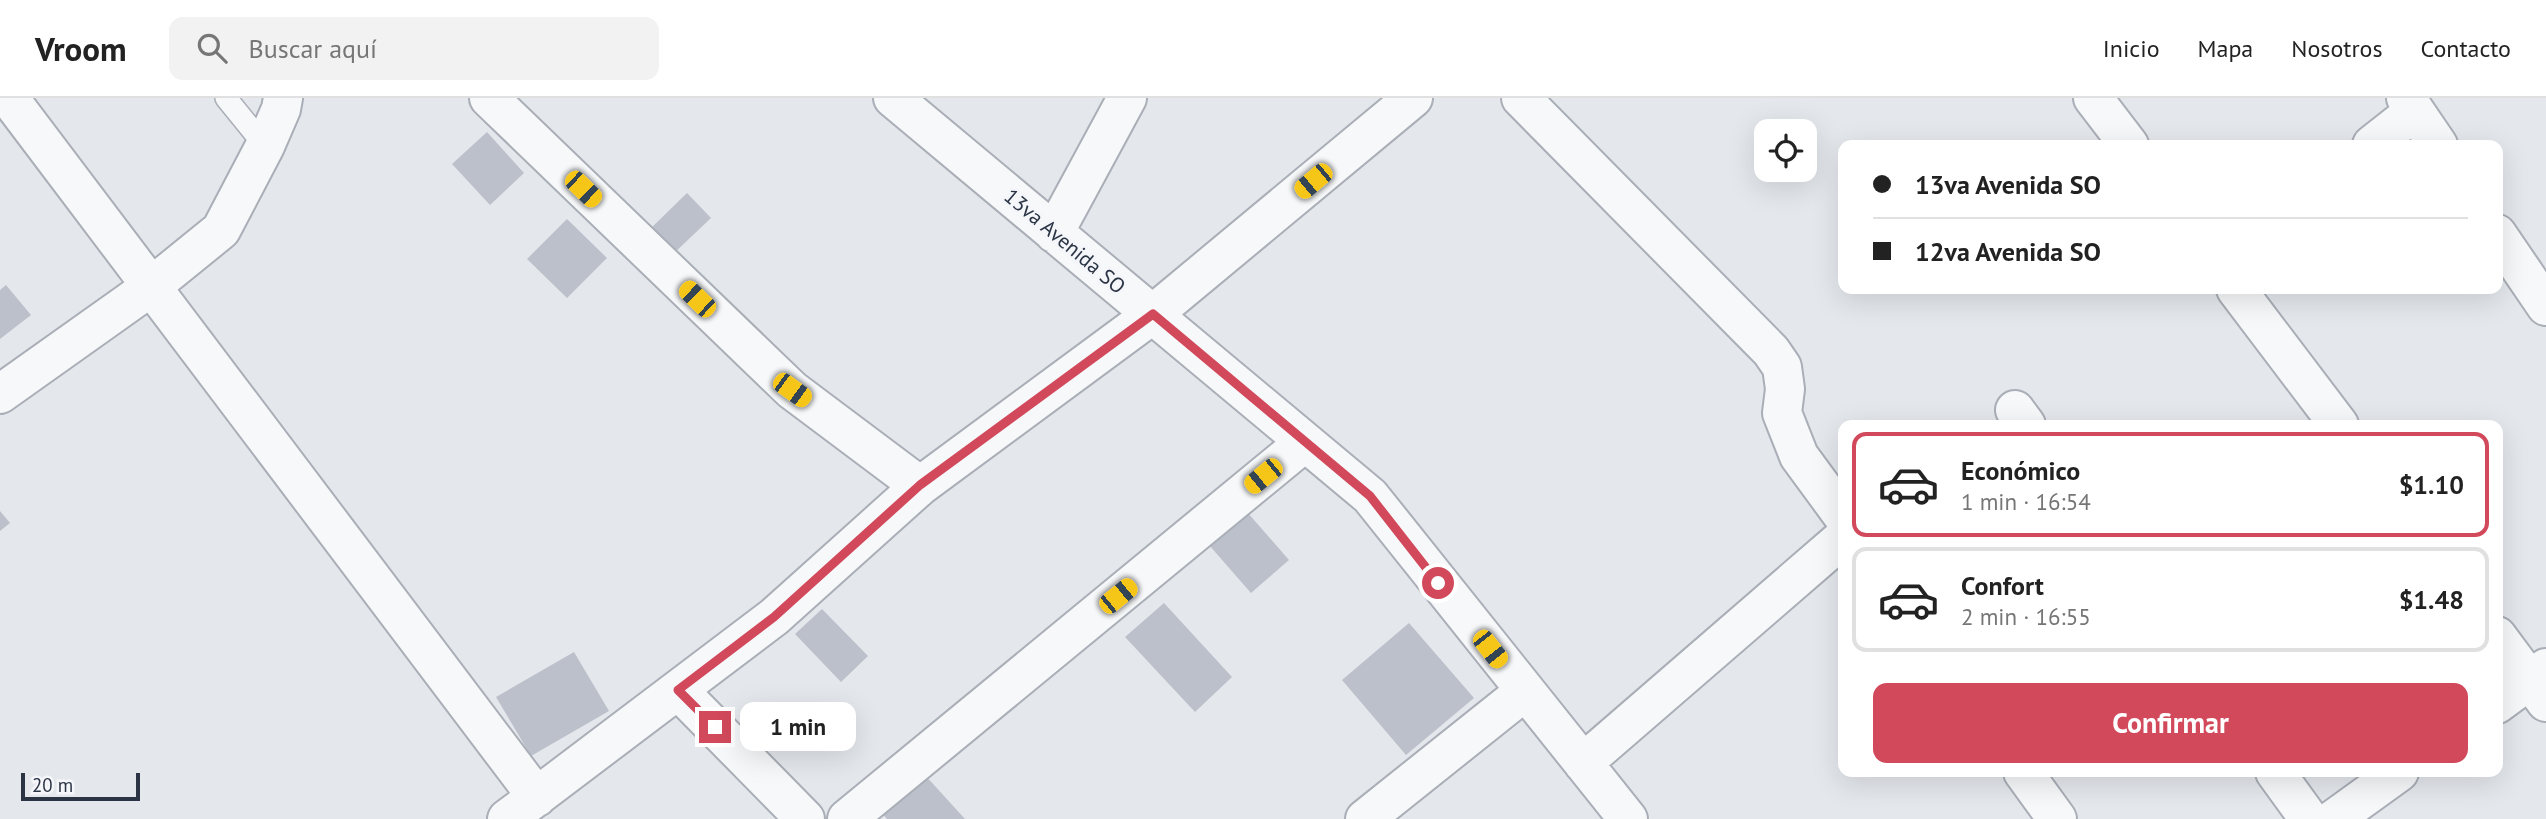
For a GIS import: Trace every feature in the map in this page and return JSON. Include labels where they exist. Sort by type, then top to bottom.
[{"type":"street","points":[[9,98],[152,286],[522,808],[774,617],[920,485],[1153,314],[1413,98]]},
{"type":"street","points":[[0,394],[152,286],[221,230],[265,146],[283,98]]},
{"type":"street","points":[[489,98],[792,390],[920,485]]},
{"type":"street","name":"13va Avenida SO","points":[[893,98],[1370,496],[1628,819]]},
{"type":"street","points":[[1054,233],[1127,98]]},
{"type":"street","points":[[1521,98],[1771,351],[1782,367],[1785,389],[1782,413],[1799,456],[1838,509]]},
{"type":"street","points":[[2094,98],[2125,140]]},
{"type":"street","points":[[2377,140],[2411,105],[2435,140]]},
{"type":"street","points":[[2503,243],[2546,306]]},
{"type":"street","points":[[2240,294],[2335,420]]},
{"type":"street","points":[[847,819],[1305,442]]},
{"type":"street","points":[[1583,762],[1838,542]]},
{"type":"street","points":[[2503,642],[2541,683],[2503,701]]},
{"type":"street","points":[[678,690],[806,819]]},
{"type":"street","points":[[1365,819],[1524,692]]},
{"type":"street","points":[[2027,777],[2057,819]]},
{"type":"street","points":[[2279,777],[2309,819]]},
{"type":"street","points":[[2334,819],[2392,777]]},
{"type":"lane","points":[[226,98],[265,146]]},
{"type":"building","points":[[487,132],[524,173],[490,205],[452,164]]},
{"type":"building","points":[[687,193],[711,218],[672,255],[648,231]]},
{"type":"building","points":[[567,219],[607,258],[567,298],[527,259]]},
{"type":"building","points":[[6,285],[31,315],[0,339],[0,290]]},
{"type":"building","points":[[0,511],[10,523],[0,531]]},
{"type":"building","points":[[1247,512],[1289,560],[1251,593],[1209,545]]},
{"type":"building","points":[[1164,603],[1232,677],[1195,712],[1125,637]]},
{"type":"building","points":[[822,609],[868,656],[841,682],[795,634]]},
{"type":"building","points":[[1409,623],[1474,698],[1406,755],[1342,680]]},
{"type":"building","points":[[574,652],[609,711],[531,756],[496,697]]},
{"type":"building","points":[[924,774],[965,819],[887,819],[881,812]]},
{"type":"route","points":[[715,727],[678,690],[774,617],[920,485],[1153,314],[1370,496],[1438,583]]}]
